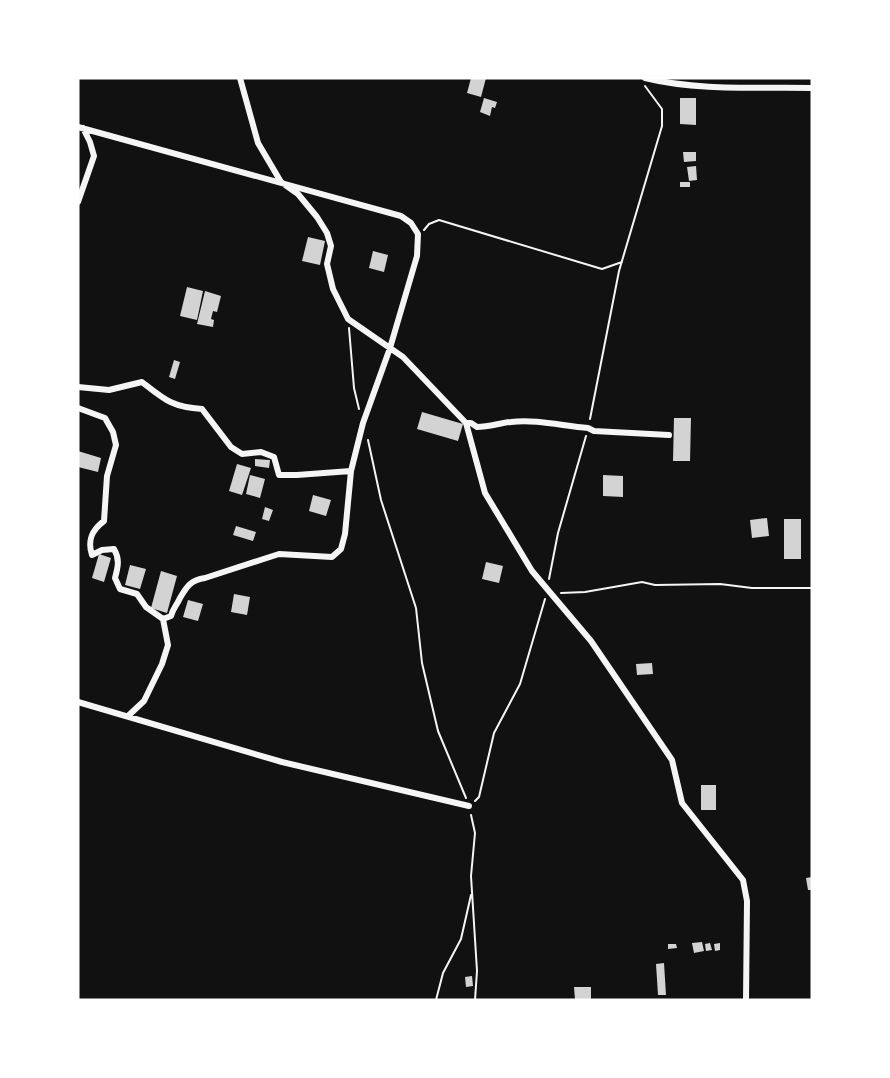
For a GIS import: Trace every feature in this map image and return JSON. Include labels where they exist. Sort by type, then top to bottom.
[{"type":"street","points":[[240,78],[258,143],[281,182],[298,194],[327,233],[332,246],[327,264],[333,289],[348,319],[403,357],[466,423],[485,494],[532,571],[591,641],[672,760],[682,803],[743,880],[747,901],[746,1000]]},
{"type":"street","points":[[644,81],[714,86],[812,88]]},
{"type":"street","points":[[80,127],[400,216],[411,223],[418,234],[417,256],[390,348],[363,423],[351,471],[345,534],[341,549],[332,557],[279,554],[196,580],[188,585],[173,608],[171,616],[163,619]]},
{"type":"street","points":[[78,202],[94,156],[90,142],[80,127]]},
{"type":"street","points":[[78,387],[109,390],[142,382],[181,408],[202,409],[231,447],[242,454],[261,452],[274,457],[279,475],[297,476],[351,471]]},
{"type":"street","points":[[78,408],[105,418],[113,432],[116,445],[107,476],[104,521],[94,528],[89,544],[92,555],[102,550],[114,549],[119,556],[115,578],[120,589],[137,594],[146,607],[163,619],[168,645],[162,664],[144,701],[128,717]]},
{"type":"street","points":[[466,423],[471,423],[477,428],[499,426],[511,422],[588,428],[594,431],[669,435]]},
{"type":"street","points":[[78,702],[282,762],[469,806]]},
{"type":"path","points":[[469,806],[479,797],[494,733],[520,684],[549,592],[558,533],[588,428],[622,262],[662,126],[662,109],[644,81]]},
{"type":"path","points":[[418,234],[429,224],[439,220],[602,269],[622,262]]},
{"type":"path","points":[[348,319],[354,388],[381,500],[416,608],[422,663],[438,731],[469,806],[476,833],[471,876],[477,971],[475,1000]]},
{"type":"path","points":[[549,592],[585,592],[642,582],[655,585],[720,584],[752,588],[812,588]]},
{"type":"path","points":[[436,1000],[443,973],[461,939],[472,889]]},
{"type":"building","points":[[471,78],[486,78],[481,97],[467,93]]},
{"type":"building","points":[[484,98],[497,102],[495,108],[492,107],[490,116],[480,112]]},
{"type":"building","points":[[680,98],[696,98],[696,125],[680,124]]},
{"type":"building","points":[[683,152],[696,152],[696,161],[684,162]]},
{"type":"building","points":[[696,166],[697,180],[689,181],[687,167]]},
{"type":"building","points":[[680,182],[690,182],[690,187],[680,187]]},
{"type":"building","points":[[308,237],[325,241],[320,265],[302,261]]},
{"type":"building","points":[[373,251],[388,255],[384,272],[369,268]]},
{"type":"building","points":[[187,287],[203,291],[197,320],[180,316]]},
{"type":"building","points":[[205,291],[221,296],[217,312],[213,311],[211,319],[214,320],[213,327],[197,324]]},
{"type":"building","points":[[174,360],[180,362],[175,379],[169,377]]},
{"type":"building","points":[[422,412],[463,424],[458,441],[417,429]]},
{"type":"building","points":[[674,418],[691,418],[690,461],[673,461]]},
{"type":"building","points":[[78,451],[101,458],[98,472],[78,467]]},
{"type":"building","points":[[255,459],[270,460],[269,468],[255,466]]},
{"type":"building","points":[[237,464],[251,468],[242,495],[229,491]]},
{"type":"building","points":[[250,475],[265,479],[260,498],[246,494]]},
{"type":"building","points":[[603,475],[623,476],[623,497],[603,496]]},
{"type":"building","points":[[313,495],[331,500],[326,516],[309,511]]},
{"type":"building","points":[[265,507],[273,510],[269,521],[262,519]]},
{"type":"building","points":[[767,518],[769,536],[752,538],[750,520]]},
{"type":"building","points":[[784,519],[801,519],[801,559],[784,559]]},
{"type":"building","points":[[236,526],[256,532],[253,541],[233,535]]},
{"type":"building","points":[[99,554],[111,558],[104,582],[92,578]]},
{"type":"building","points":[[486,562],[503,566],[499,583],[482,579]]},
{"type":"building","points":[[130,565],[146,569],[140,589],[125,585]]},
{"type":"building","points":[[161,571],[177,576],[167,613],[151,608]]},
{"type":"building","points":[[234,594],[250,597],[247,615],[231,612]]},
{"type":"building","points":[[188,600],[203,604],[198,621],[183,617]]},
{"type":"building","points":[[652,663],[653,674],[637,675],[636,664]]},
{"type":"building","points":[[701,785],[716,785],[716,810],[701,810]]},
{"type":"building","points":[[812,877],[812,890],[808,890],[806,878]]},
{"type":"building","points":[[702,942],[704,951],[694,953],[692,943]]},
{"type":"building","points":[[710,943],[712,950],[706,951],[705,944]]},
{"type":"building","points":[[720,943],[720,950],[715,951],[714,944]]},
{"type":"building","points":[[668,944],[676,944],[677,948],[668,949]]},
{"type":"building","points":[[664,963],[666,995],[658,995],[656,964]]},
{"type":"building","points":[[472,976],[473,986],[466,987],[465,977]]},
{"type":"building","points":[[574,987],[591,987],[591,1000],[575,1000]]}]
